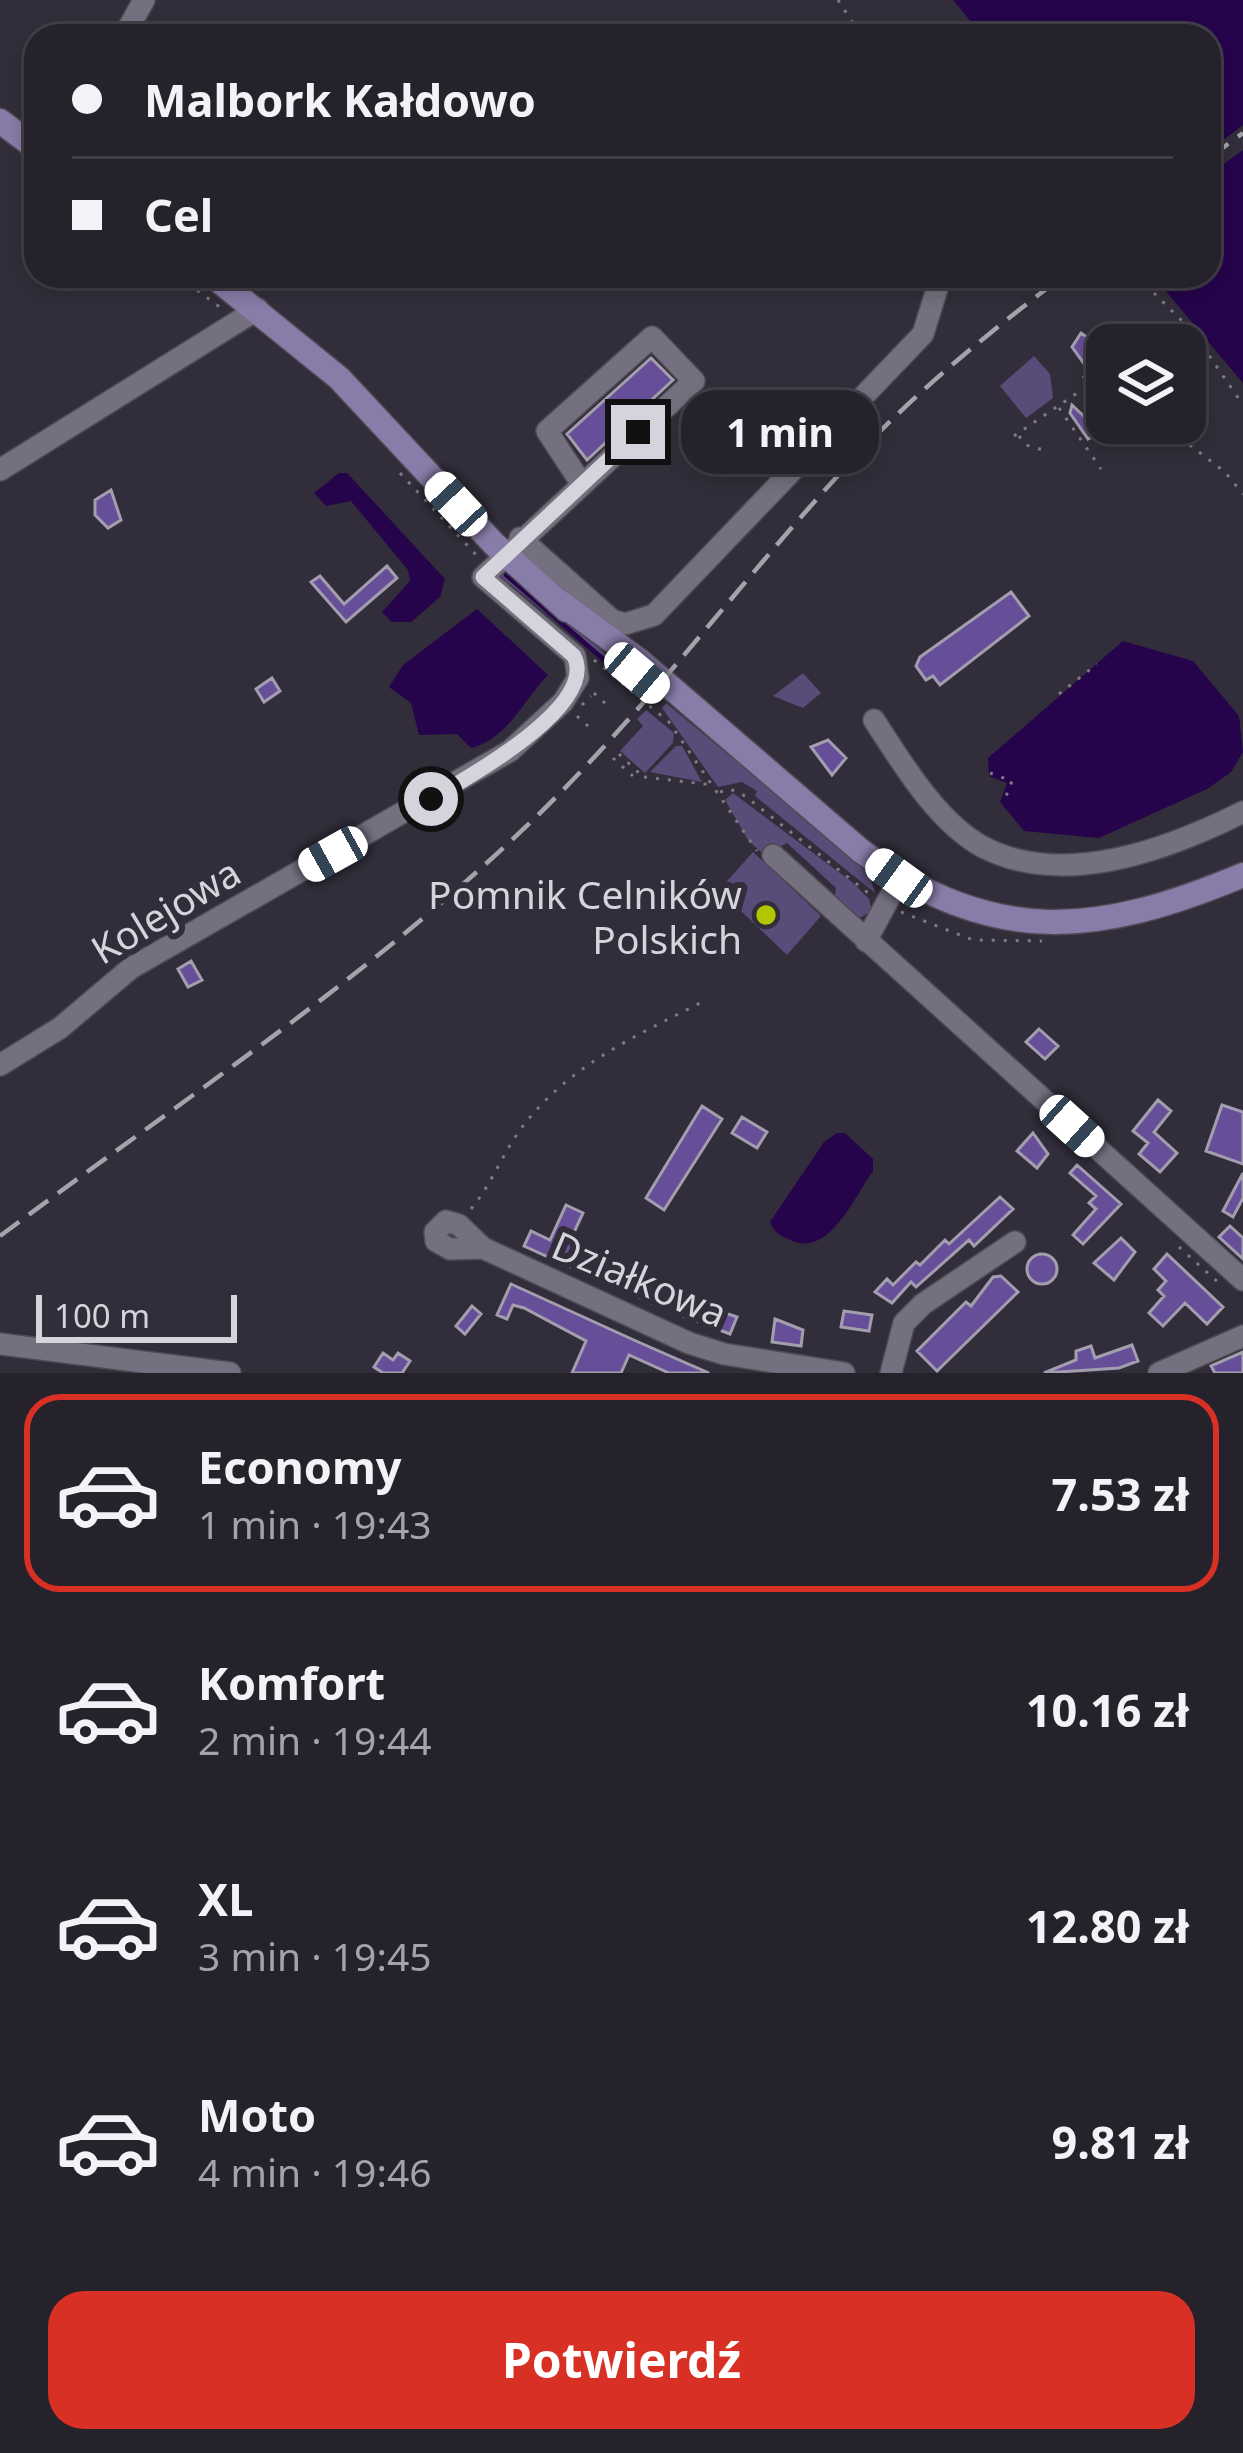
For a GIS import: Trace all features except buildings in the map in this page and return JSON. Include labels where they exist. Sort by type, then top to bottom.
[{"type":"main road","points":[[229,288],[338,378],[513,546],[558,601],[673,704],[899,878],[986,914],[1057,926],[1150,911],[1243,875]]},
{"type":"street","points":[[581,483],[547,431],[652,338],[694,381],[513,546],[612,620],[625,624],[654,615],[923,334],[937,288]]},
{"type":"street","points":[[0,470],[258,309]]},
{"type":"street","name":"Kolejowa","points":[[0,1065],[61,1028],[131,968],[471,776],[554,712],[575,686],[578,662],[483,577],[513,546]]},
{"type":"street","points":[[874,720],[904,767],[951,820],[983,847],[1042,863],[1111,860],[1160,849],[1243,812]]},
{"type":"street","points":[[773,855],[1243,1280]]},
{"type":"street","points":[[866,941],[899,878]]},
{"type":"street","name":"Działkowa","points":[[459,1225],[483,1248],[689,1343],[724,1354],[844,1373]]},
{"type":"street","points":[[891,1373],[904,1322],[1015,1243]]},
{"type":"street","points":[[1159,1373],[1243,1336]]},
{"type":"street","points":[[0,1344],[230,1373]]},
{"type":"path","points":[[194,288],[227,313]]},
{"type":"path","points":[[1149,288],[1193,332],[1243,404]]},
{"type":"path","points":[[1047,451],[1026,445],[1017,436],[1086,387]]},
{"type":"path","points":[[1058,407],[1101,469]]},
{"type":"path","points":[[1188,444],[1225,472],[1243,494]]},
{"type":"path","points":[[1059,694],[1096,664]]},
{"type":"path","points":[[622,683],[669,722],[719,793],[730,789],[745,796],[874,898]]},
{"type":"path","points":[[589,727],[577,713],[593,694],[608,706]]},
{"type":"path","points":[[633,776],[616,756],[644,776],[713,784]]},
{"type":"path","points":[[990,773],[1012,781],[1004,804]]},
{"type":"path","points":[[459,1225],[520,1130],[555,1094],[613,1046],[702,1002]]},
{"type":"shaded area","points":[[953,0],[1243,0],[1243,383],[1206,339],[1206,324],[1193,324],[1163,288],[1221,288],[1221,24],[973,24]]},
{"type":"shaded area","points":[[1034,356],[1050,374],[1053,398],[1026,418],[1000,386]]},
{"type":"shaded area","points":[[339,473],[347,473],[445,579],[440,597],[411,622],[392,622],[382,612],[410,581],[408,570],[351,501],[326,506],[314,493]]},
{"type":"shaded area","points":[[508,572],[637,680],[628,677],[633,684],[499,575]]},
{"type":"shaded area","points":[[477,609],[548,675],[505,727],[471,748],[457,734],[419,735],[411,703],[389,687],[403,665]]},
{"type":"shaded area","points":[[1123,641],[1193,661],[1239,716],[1243,752],[1231,772],[1207,789],[1099,838],[1024,831],[1000,802],[1007,783],[989,776],[988,758]]},
{"type":"shaded area","points":[[803,673],[821,693],[803,708],[773,696]]},
{"type":"shaded area","points":[[666,703],[857,861],[869,873],[875,893],[755,796],[757,791],[742,782],[718,787],[662,708]]},
{"type":"shaded area","points":[[646,710],[674,733],[673,743],[645,773],[620,751],[643,726],[637,719]]},
{"type":"shaded area","points":[[676,746],[682,746],[702,782],[650,772]]},
{"type":"shaded area","points":[[733,793],[852,882],[869,899],[872,911],[856,920],[834,901],[836,888],[787,843],[764,855],[748,840],[725,800]]},
{"type":"shaded area","points":[[753,852],[821,916],[787,955],[719,890]]},
{"type":"shaded area","points":[[845,1133],[873,1159],[873,1171],[828,1233],[804,1244],[790,1240],[770,1222],[824,1142]]},
{"type":"pier","points":[[1243,125],[1243,150],[1221,166],[1221,142]]},
{"type":"waterway","points":[[506,575],[617,671]]},
{"type":"railway","points":[[1221,149],[1243,133]]},
{"type":"railway","points":[[0,1236],[276,1034],[475,874],[580,773],[881,430],[1048,288]]},
{"type":"place","name":"Pomnik Celników Polskich","points":[[766,915]]},
{"type":"route","points":[[431,799],[510,751],[572,692],[580,670],[574,656],[483,577],[638,432]]}]
